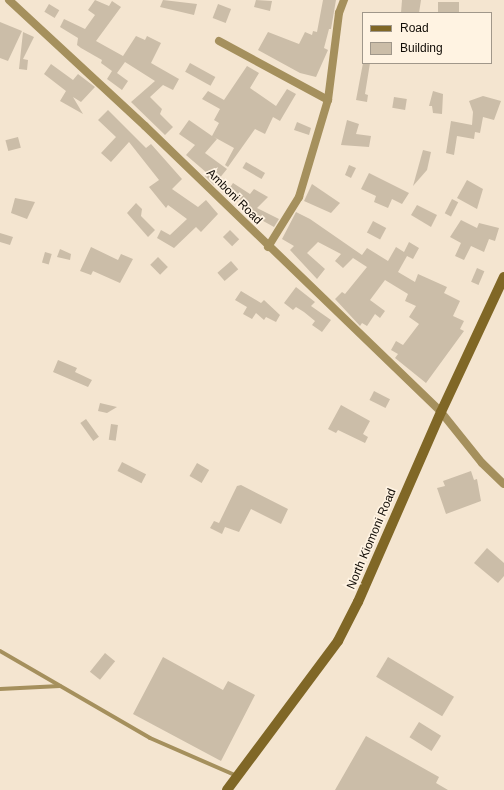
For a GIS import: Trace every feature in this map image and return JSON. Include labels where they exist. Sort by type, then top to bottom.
[{"type":"main road","name":"North Kiomoni Road","points":[[227,790],[338,641],[365,588],[440,412],[504,278]]},
{"type":"street","name":"Amboni Road","points":[[9,0],[145,126],[268,247],[440,412],[482,463],[504,484]]},
{"type":"street","points":[[268,247],[299,197],[328,100],[339,13],[344,0]]},
{"type":"street","points":[[219,41],[328,100]]},
{"type":"lane","points":[[0,651],[150,738],[237,776]]},
{"type":"lane","points":[[0,689],[61,686]]},
{"type":"building","points":[[95,0],[109,6],[112,1],[121,7],[96,41],[123,56],[136,36],[145,40],[147,36],[161,43],[151,63],[179,79],[173,90],[163,85],[150,97],[162,109],[160,114],[173,127],[165,135],[131,102],[155,81],[125,62],[117,73],[128,81],[122,90],[107,79],[112,71],[101,63],[102,60],[77,45],[78,38],[60,27],[64,19],[85,29],[95,15],[88,10]]},
{"type":"building","points":[[163,0],[197,4],[194,15],[160,7]]},
{"type":"building","points":[[256,0],[272,1],[270,11],[254,7]]},
{"type":"building","points":[[323,0],[336,0],[331,29],[329,29],[324,48],[328,50],[316,77],[300,73],[258,50],[268,32],[299,44],[305,32],[312,35],[313,31],[317,32]]},
{"type":"building","points":[[402,0],[421,0],[419,12],[401,12]]},
{"type":"building","points":[[438,2],[459,2],[459,12],[438,12]]},
{"type":"building","points":[[49,4],[59,10],[55,18],[44,12]]},
{"type":"building","points":[[218,4],[231,9],[226,23],[213,18]]},
{"type":"building","points":[[0,22],[22,31],[8,61],[0,58]]},
{"type":"building","points":[[23,32],[34,37],[23,59],[28,60],[27,70],[19,69]]},
{"type":"building","points":[[190,63],[215,77],[211,86],[185,72]]},
{"type":"building","points":[[51,64],[73,80],[78,74],[95,87],[81,102],[73,97],[83,114],[60,101],[66,91],[44,74]]},
{"type":"building","points":[[363,64],[370,64],[365,94],[368,95],[367,102],[356,100]]},
{"type":"building","points":[[247,66],[259,73],[250,88],[276,106],[287,89],[296,94],[280,121],[273,117],[265,134],[255,129],[228,167],[225,165],[234,148],[214,137],[217,139],[205,153],[227,169],[214,185],[205,176],[207,173],[186,155],[195,145],[179,134],[189,120],[212,136],[219,123],[214,120],[220,109],[202,99],[208,91],[224,100]]},
{"type":"building","points":[[433,91],[443,94],[442,114],[433,113],[432,106],[429,106]]},
{"type":"building","points":[[483,96],[501,101],[494,120],[483,117],[480,133],[475,132],[474,139],[457,136],[454,155],[446,153],[451,121],[472,125],[473,112],[469,101]]},
{"type":"building","points":[[394,97],[407,99],[405,110],[392,108]]},
{"type":"building","points":[[108,110],[146,148],[151,144],[182,179],[172,189],[198,207],[206,200],[218,214],[201,232],[196,227],[174,248],[157,238],[161,230],[170,235],[187,219],[168,205],[166,208],[149,187],[159,180],[129,142],[111,162],[101,153],[116,137],[98,120]]},
{"type":"building","points":[[347,120],[359,124],[356,134],[371,136],[369,147],[341,145]]},
{"type":"building","points":[[297,122],[311,128],[309,135],[294,130]]},
{"type":"building","points":[[18,137],[21,148],[8,151],[5,140]]},
{"type":"building","points":[[423,150],[431,152],[427,170],[413,186]]},
{"type":"building","points":[[246,162],[265,173],[262,179],[242,168]]},
{"type":"building","points":[[349,165],[356,168],[351,178],[345,175]]},
{"type":"building","points":[[369,173],[409,193],[402,204],[392,199],[388,208],[374,202],[376,196],[361,189]]},
{"type":"building","points":[[467,180],[483,189],[477,209],[457,198]]},
{"type":"building","points":[[233,183],[250,194],[254,189],[268,197],[257,208],[279,219],[274,227],[256,217],[239,199],[237,202],[225,195]]},
{"type":"building","points":[[312,184],[340,203],[331,213],[304,201]]},
{"type":"building","points":[[15,198],[35,202],[27,219],[11,213]]},
{"type":"building","points":[[452,199],[458,202],[451,216],[445,213]]},
{"type":"building","points":[[136,203],[142,209],[141,216],[155,230],[148,237],[127,213]]},
{"type":"building","points":[[417,205],[437,215],[431,227],[411,215]]},
{"type":"building","points":[[296,212],[310,219],[362,255],[367,248],[388,261],[396,247],[404,252],[409,242],[419,248],[413,259],[407,256],[398,272],[415,282],[418,274],[447,287],[444,293],[460,301],[453,316],[464,321],[460,329],[464,331],[426,383],[395,358],[398,354],[391,350],[396,341],[403,345],[419,324],[409,317],[416,306],[405,301],[408,294],[385,280],[370,300],[385,311],[380,318],[375,314],[367,326],[362,323],[360,326],[335,299],[342,292],[345,294],[367,267],[353,258],[343,268],[335,261],[341,254],[318,242],[307,253],[325,269],[317,279],[290,250],[294,246],[282,239]]},
{"type":"building","points":[[461,220],[477,228],[479,223],[499,228],[495,241],[489,239],[484,252],[471,246],[464,260],[455,256],[461,243],[450,237]]},
{"type":"building","points":[[373,221],[386,228],[380,240],[367,232]]},
{"type":"building","points":[[230,230],[239,239],[232,246],[223,237]]},
{"type":"building","points":[[0,233],[13,237],[10,245],[0,242]]},
{"type":"building","points":[[91,247],[118,260],[121,254],[133,259],[120,283],[93,271],[91,275],[80,271]]},
{"type":"building","points":[[60,249],[71,254],[70,260],[57,257]]},
{"type":"building","points":[[45,252],[52,254],[49,265],[42,263]]},
{"type":"building","points":[[158,257],[168,267],[160,275],[150,265]]},
{"type":"building","points":[[231,261],[238,269],[225,281],[217,273]]},
{"type":"building","points":[[477,268],[484,271],[479,285],[471,282]]},
{"type":"building","points":[[296,287],[315,302],[311,306],[331,320],[322,332],[312,325],[315,321],[304,312],[296,307],[293,310],[284,303]]},
{"type":"building","points":[[241,291],[261,303],[264,300],[280,315],[276,322],[266,317],[264,320],[256,313],[252,319],[243,314],[247,307],[235,300]]},
{"type":"building","points":[[58,360],[77,368],[75,372],[92,380],[88,387],[53,372]]},
{"type":"building","points":[[374,391],[390,399],[385,408],[369,400]]},
{"type":"building","points":[[100,403],[117,407],[107,413],[98,411]]},
{"type":"building","points":[[341,405],[370,421],[363,434],[368,437],[365,443],[338,430],[336,433],[328,429]]},
{"type":"building","points":[[86,419],[99,437],[93,441],[80,423]]},
{"type":"building","points":[[111,424],[118,425],[116,441],[109,440]]},
{"type":"building","points":[[122,462],[146,474],[142,483],[117,471]]},
{"type":"building","points":[[197,463],[209,470],[202,483],[190,476]]},
{"type":"building","points":[[471,471],[474,480],[477,479],[481,501],[446,514],[437,488],[445,486],[443,481]]},
{"type":"building","points":[[241,485],[288,509],[281,524],[251,509],[239,532],[225,527],[222,534],[210,528],[214,521],[219,523],[237,486]]},
{"type":"building","points":[[487,548],[504,563],[504,576],[498,583],[474,563]]},
{"type":"building","points":[[105,653],[115,661],[100,680],[90,672]]},
{"type":"building","points":[[163,657],[223,690],[228,681],[255,695],[221,761],[133,714]]},
{"type":"building","points":[[388,657],[454,697],[442,716],[376,677]]},
{"type":"building","points":[[419,722],[441,736],[432,751],[409,737]]},
{"type":"building","points":[[366,736],[439,777],[436,783],[448,790],[335,790]]}]
